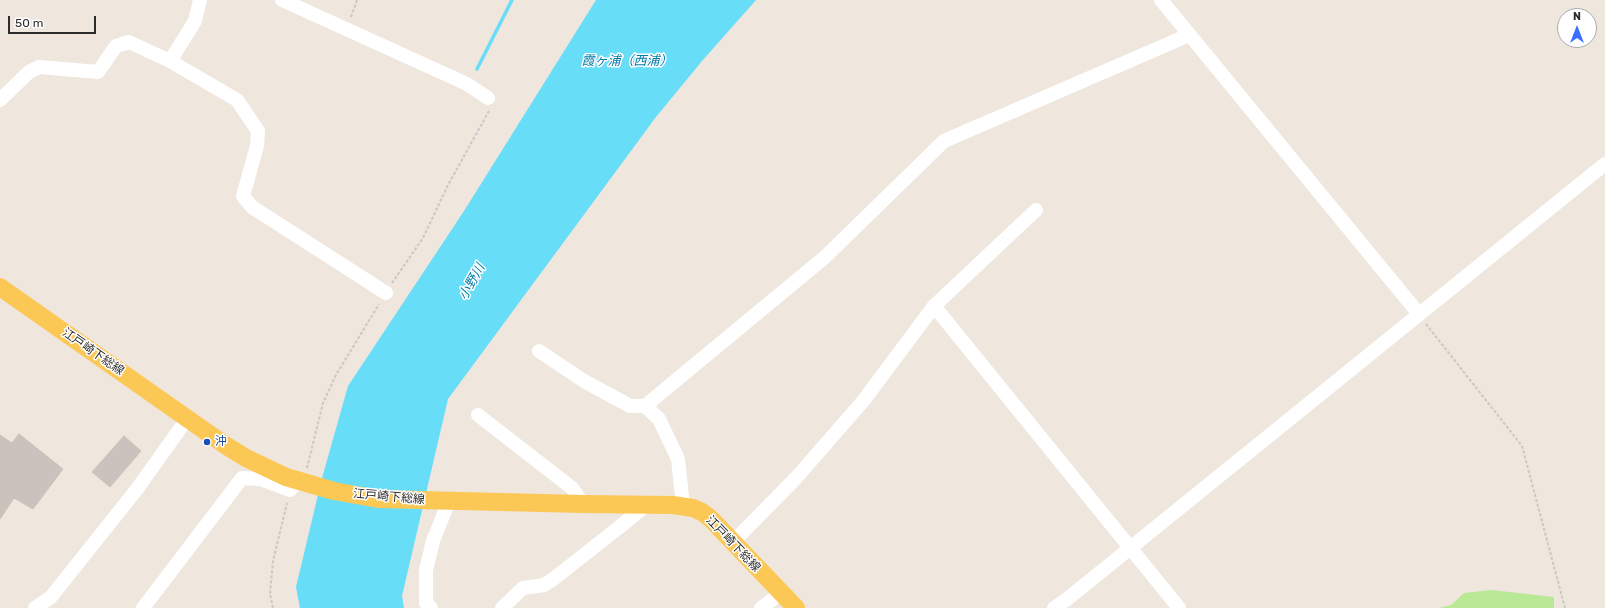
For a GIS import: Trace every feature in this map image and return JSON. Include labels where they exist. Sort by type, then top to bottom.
[{"type":"main road","name":"江戸崎下総線","points":[[0,287],[187,419],[246,458],[266,468],[334,492],[378,499],[683,506],[694,508],[702,512],[796,608]]},
{"type":"street","points":[[170,61],[195,21],[200,0]]},
{"type":"street","points":[[282,0],[467,84],[488,98]]},
{"type":"street","points":[[1161,0],[1419,314]]},
{"type":"street","points":[[539,351],[584,381],[630,406],[645,406],[825,257],[944,141],[1189,35]]},
{"type":"street","points":[[0,100],[29,72],[39,67],[98,72],[116,46],[129,42],[170,61],[237,100],[258,131],[257,146],[243,196],[252,207],[386,293]]},
{"type":"street","points":[[1054,608],[1066,600],[1605,164]]},
{"type":"street","points":[[732,543],[796,478],[864,400],[934,306],[1036,210]]},
{"type":"street","points":[[934,306],[1179,608]]},
{"type":"street","points":[[645,406],[659,419],[678,459],[683,506]]},
{"type":"street","points":[[478,415],[572,488],[583,504]]},
{"type":"street","points":[[35,608],[51,597],[137,489],[187,419]]},
{"type":"street","points":[[144,608],[242,478],[260,479],[290,490],[305,483]]},
{"type":"street","points":[[431,608],[426,603],[426,570],[445,501]]},
{"type":"street","points":[[502,608],[522,588],[544,585],[552,580],[646,505]]},
{"type":"street","points":[[761,608],[781,594]]},
{"type":"path","points":[[346,29],[357,0]]},
{"type":"path","points":[[272,608],[270,594],[273,561],[291,490],[305,483],[306,471],[323,404],[346,358],[386,293],[423,238],[448,185],[484,122],[489,110],[488,98]]},
{"type":"path","points":[[1419,314],[1522,446],[1565,608]]},
{"type":"green space","points":[[1492,590],[1554,597],[1554,608],[1439,608],[1451,605],[1464,593]]},
{"type":"water","points":[[596,0],[756,0],[702,61],[656,117],[448,399],[402,596],[404,608],[300,608],[296,587],[322,478],[348,386],[464,211]]},
{"type":"building","points":[[19,434],[63,469],[33,509],[14,498],[0,519],[0,435],[12,443]]},
{"type":"building","points":[[124,436],[141,451],[110,487],[92,472]]},
{"type":"waterway","points":[[477,69],[512,0]]},
{"type":"place","name":"沖","points":[[207,442]]},
{"type":"water label","name":"霞ヶ浦（西浦）","points":[[627,61]]},
{"type":"water label","name":"小野川","points":[[472,282]]}]
